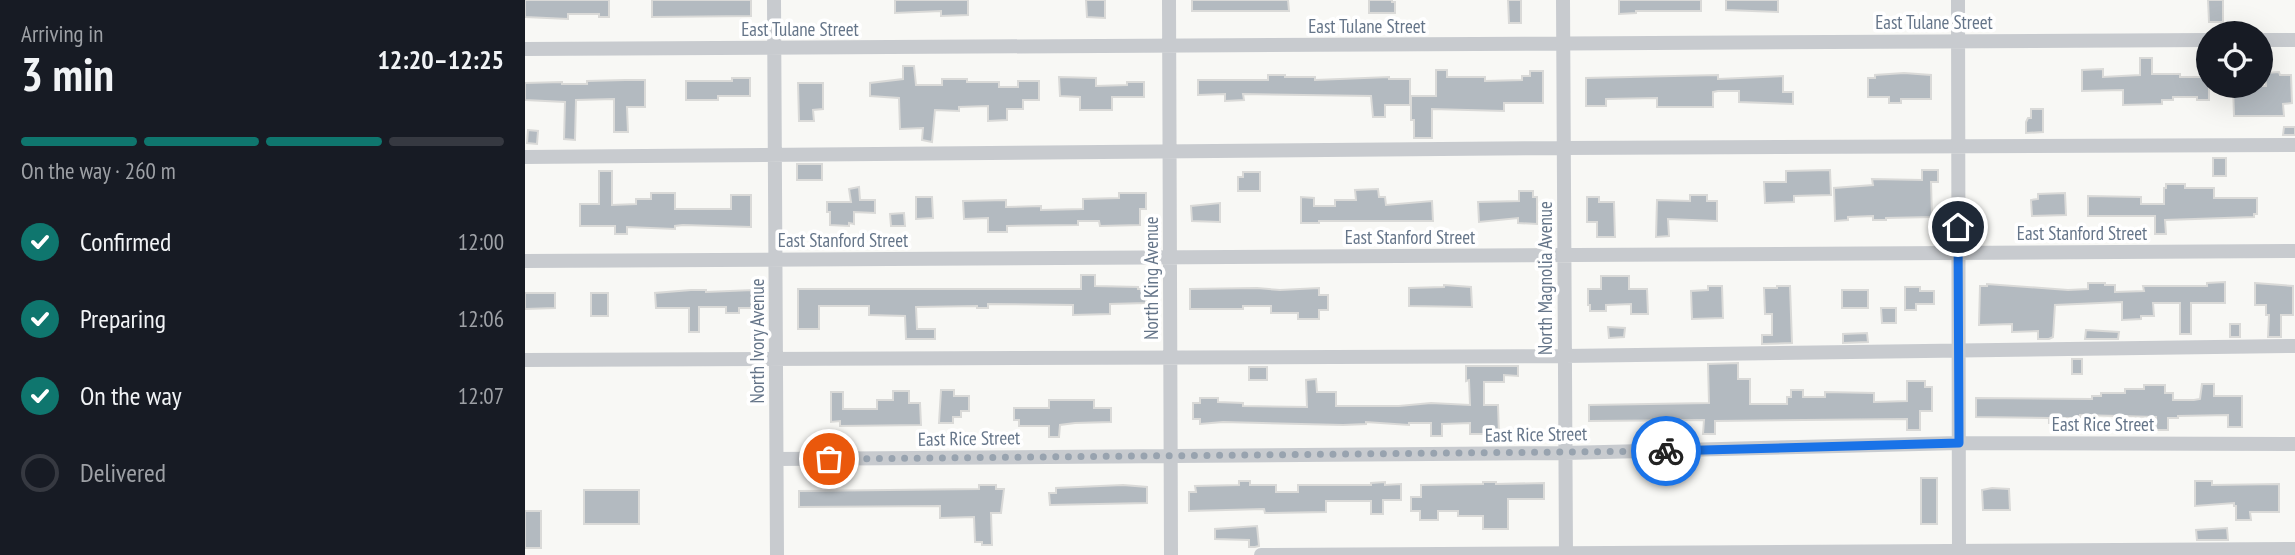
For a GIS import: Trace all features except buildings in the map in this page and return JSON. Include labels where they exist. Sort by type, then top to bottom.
[{"type":"street","name":"North Ivory Avenue","points":[[774,0],[777,555]]},
{"type":"street","name":"North King Avenue","points":[[1169,0],[1171,555]]},
{"type":"street","name":"North Magnolia Avenue","points":[[1563,0],[1566,554]]},
{"type":"street","points":[[1958,0],[1959,553]]},
{"type":"street","name":"East Tulane Street","points":[[525,50],[2196,40]]},
{"type":"street","points":[[2273,40],[2295,40]]},
{"type":"street","points":[[525,157],[775,153],[2295,145]]},
{"type":"street","name":"East Stanford Street","points":[[525,261],[2295,251]]},
{"type":"street","points":[[525,360],[1565,356],[2295,346]]},
{"type":"street","name":"East Rice Street","points":[[777,459],[1565,453],[1959,443],[2295,444]]},
{"type":"street","points":[[1261,555],[2295,549]]},
{"type":"way so far","points":[[829,459],[1666,451]]},
{"type":"route","points":[[1666,451],[1959,443],[1958,227]]}]
